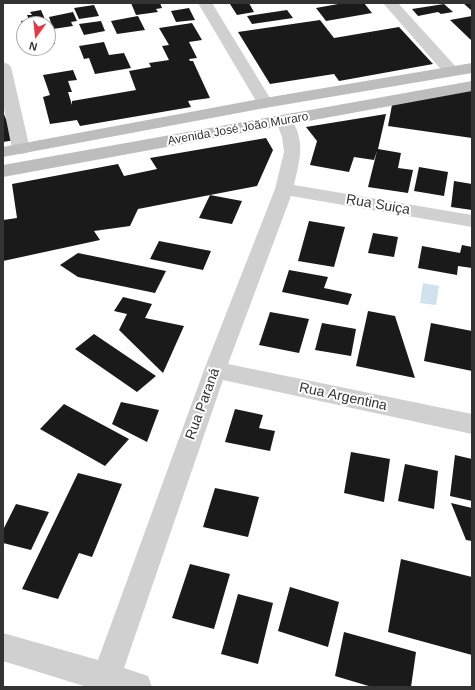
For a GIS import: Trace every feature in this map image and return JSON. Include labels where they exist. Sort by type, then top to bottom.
[{"type":"main road","name":"Avenida José João Muraro","points":[[3,152],[265,103],[472,68]]},
{"type":"main road","points":[[396,81],[410,97]]},
{"type":"main road","name":"Avenida José João Muraro","points":[[3,171],[472,86]]},
{"type":"main road","points":[[3,167],[17,162],[30,147],[37,160],[44,164]]},
{"type":"street","points":[[205,3],[265,103]]},
{"type":"street","points":[[390,3],[451,71]]},
{"type":"street","points":[[3,67],[30,147]]},
{"type":"street","name":"Rua Paraná","points":[[105,683],[215,370],[284,189],[293,152],[291,137],[284,121]]},
{"type":"street","name":"Rua Suiça","points":[[284,189],[472,221]]},
{"type":"street","name":"Rua Argentina","points":[[215,370],[472,424]]},
{"type":"street","points":[[3,647],[105,683],[136,687]]},
{"type":"water","points":[[423,283],[439,286],[436,305],[420,303]]},
{"type":"building","points":[[131,3],[160,3],[162,8],[156,9],[158,12],[136,15]]},
{"type":"building","points":[[249,3],[254,12],[237,15],[230,4]]},
{"type":"building","points":[[337,3],[364,3],[372,13],[326,21],[316,8],[338,4]]},
{"type":"building","points":[[463,3],[472,3],[472,11]]},
{"type":"building","points":[[444,4],[453,12],[441,14],[438,12],[418,16],[412,9]]},
{"type":"building","points":[[94,5],[99,16],[79,19],[74,8]]},
{"type":"building","points":[[189,8],[195,20],[176,22],[171,11]]},
{"type":"building","points":[[41,10],[44,16],[27,16],[32,15],[30,12]]},
{"type":"building","points":[[287,10],[293,18],[252,24],[247,16]]},
{"type":"building","points":[[73,12],[77,21],[71,22],[73,26],[56,29],[56,16],[54,16]]},
{"type":"building","points":[[138,16],[145,30],[117,34],[111,21]]},
{"type":"building","points":[[472,16],[472,41],[450,20]]},
{"type":"building","points":[[320,20],[334,38],[399,27],[433,64],[339,81],[334,74],[270,84],[238,32]]},
{"type":"building","points":[[101,21],[105,31],[84,35],[79,24]]},
{"type":"building","points":[[192,23],[202,40],[189,42],[197,58],[189,59],[190,61],[193,61],[210,98],[188,101],[191,107],[80,126],[77,120],[50,124],[43,97],[50,95],[43,75],[73,70],[77,80],[68,81],[72,92],[68,92],[72,105],[72,101],[136,90],[129,71],[151,67],[149,63],[169,60],[162,46],[169,45],[159,28]]},
{"type":"building","points":[[104,42],[109,55],[124,53],[131,68],[95,74],[89,58],[84,59],[79,46]]},
{"type":"building","points":[[472,90],[472,138],[388,126],[392,105]]},
{"type":"building","points":[[3,112],[15,140],[3,142]]},
{"type":"building","points":[[386,114],[378,149],[401,153],[398,168],[413,170],[408,193],[368,187],[377,151],[374,160],[354,157],[349,172],[310,165],[317,141],[306,127]]},
{"type":"building","points":[[266,138],[273,150],[257,186],[138,209],[130,226],[94,231],[100,240],[3,261],[3,220],[17,218],[12,184],[118,164],[124,176],[157,169],[150,158]]},
{"type":"building","points":[[419,167],[448,172],[444,196],[414,191]]},
{"type":"building","points":[[454,181],[472,184],[472,210],[451,207]]},
{"type":"building","points":[[210,195],[242,201],[232,224],[199,218]]},
{"type":"building","points":[[309,221],[345,227],[334,267],[298,261]]},
{"type":"building","points":[[373,233],[398,237],[394,257],[368,253]]},
{"type":"building","points":[[159,241],[211,251],[203,270],[150,259]]},
{"type":"building","points":[[462,245],[472,247],[472,268],[458,266],[457,275],[418,268],[422,246],[460,253]]},
{"type":"building","points":[[78,253],[166,271],[155,293],[78,277],[60,265]]},
{"type":"building","points":[[289,270],[328,277],[324,288],[352,294],[348,305],[282,292]]},
{"type":"building","points":[[123,297],[152,304],[145,318],[184,326],[163,373],[119,330],[127,314],[114,311]]},
{"type":"building","points":[[368,311],[395,316],[415,378],[356,366]]},
{"type":"building","points":[[270,312],[309,319],[299,353],[259,345]]},
{"type":"building","points":[[322,323],[356,329],[351,356],[315,350]]},
{"type":"building","points":[[431,323],[472,331],[472,371],[424,361]]},
{"type":"building","points":[[94,334],[156,376],[137,392],[75,349]]},
{"type":"building","points":[[121,402],[159,410],[147,442],[112,424]]},
{"type":"building","points":[[64,404],[129,439],[105,466],[40,429]]},
{"type":"building","points":[[235,409],[263,415],[259,428],[275,431],[270,451],[225,442]]},
{"type":"building","points":[[351,452],[390,459],[384,502],[344,493]]},
{"type":"building","points":[[455,455],[472,459],[472,501],[450,496]]},
{"type":"building","points":[[405,464],[438,471],[434,509],[398,501]]},
{"type":"building","points":[[78,473],[122,484],[92,557],[79,553],[58,599],[22,589]]},
{"type":"building","points":[[215,488],[259,497],[248,537],[203,527]]},
{"type":"building","points":[[451,503],[472,508],[472,541],[466,540]]},
{"type":"building","points":[[16,504],[49,512],[31,550],[3,543],[3,530]]},
{"type":"building","points":[[401,559],[472,577],[472,655],[388,632]]},
{"type":"building","points":[[190,564],[230,574],[214,629],[172,618]]},
{"type":"building","points":[[290,587],[339,602],[328,647],[278,631]]},
{"type":"building","points":[[238,594],[273,603],[258,664],[221,654]]},
{"type":"building","points":[[344,632],[416,652],[411,687],[372,687],[335,676]]}]
